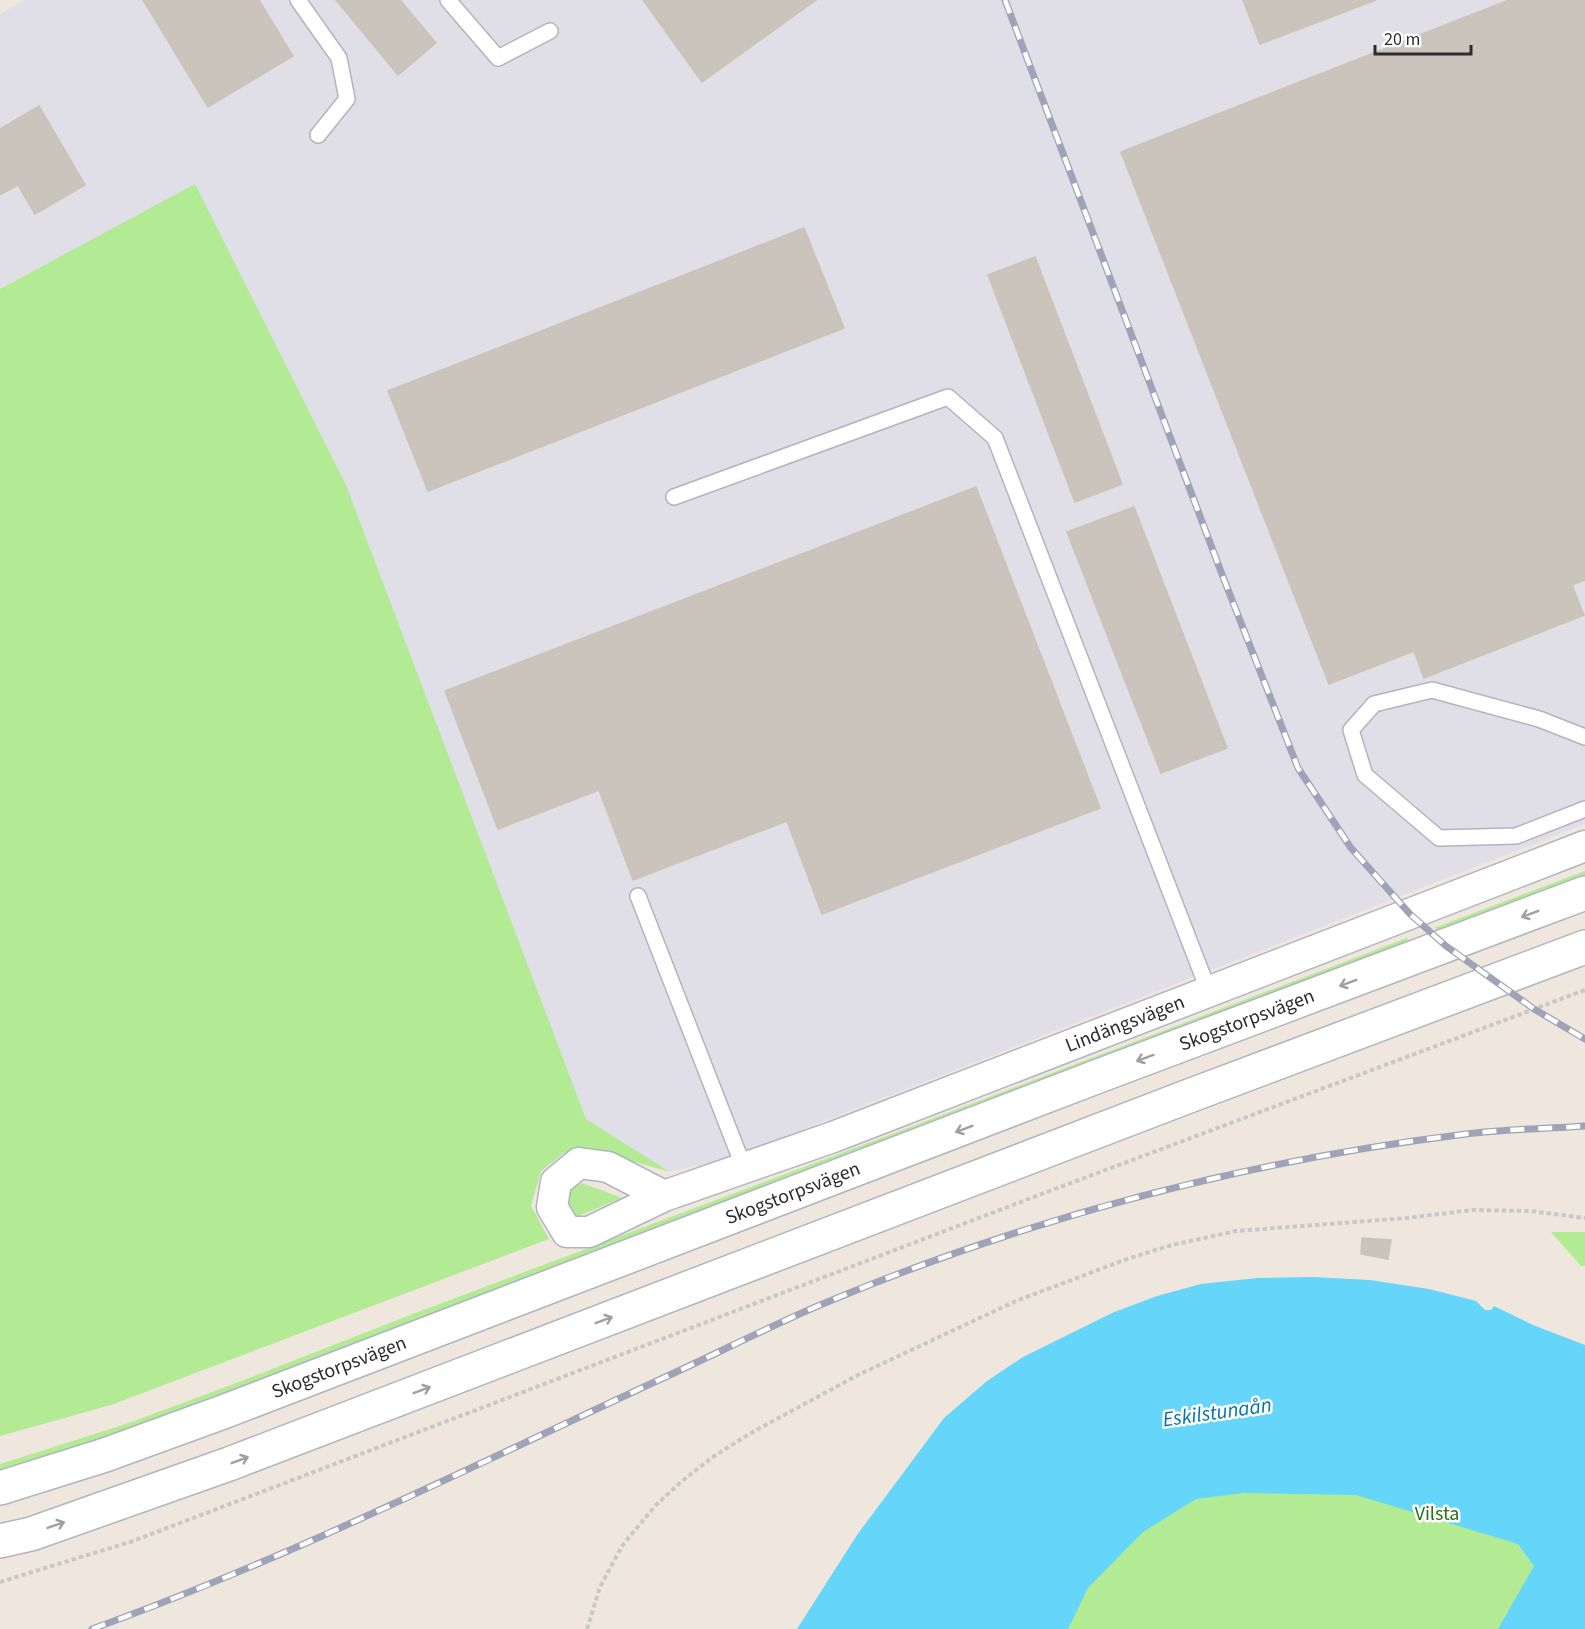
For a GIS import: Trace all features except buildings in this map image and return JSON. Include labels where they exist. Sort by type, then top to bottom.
[{"type":"main road","name":"Skogstorpsvägen","points":[[0,1488],[105,1455],[234,1408],[1096,1077],[1585,893]]},
{"type":"main road","points":[[0,1541],[31,1534],[229,1464],[1585,947]]},
{"type":"street","name":"Lindängsvägen","points":[[664,1196],[833,1137],[1585,846]]},
{"type":"lane","points":[[298,0],[339,58],[346,99],[318,135]]},
{"type":"lane","points":[[448,0],[498,58],[550,31]]},
{"type":"lane","points":[[674,497],[948,397],[995,438],[1209,992]]},
{"type":"lane","points":[[1585,738],[1539,719],[1432,690],[1374,704],[1351,730],[1365,775],[1439,837],[1516,836],[1585,809]]},
{"type":"lane","points":[[638,896],[744,1168]]},
{"type":"path","points":[[0,1582],[133,1541],[1028,1199],[1585,990]]},
{"type":"path","points":[[587,1629],[600,1587],[622,1545],[655,1506],[713,1457],[749,1434],[828,1391],[919,1345],[1016,1301],[1127,1259],[1172,1245],[1236,1231],[1407,1218],[1472,1210],[1530,1211],[1585,1218]]},
{"type":"shaded area","points":[[25,0],[1585,0],[1585,824],[727,1159],[670,1172],[586,1119],[195,185],[0,289],[0,14]]},
{"type":"green space","points":[[195,184],[346,485],[586,1119],[670,1172],[586,1148],[564,1153],[541,1171],[531,1206],[549,1239],[111,1405],[0,1436],[0,289]]},
{"type":"green space","points":[[1585,871],[1585,878],[1442,933],[1434,928]]},
{"type":"green space","points":[[1407,938],[1412,944],[688,1221],[41,1462],[0,1474],[0,1464],[123,1425],[223,1388]]},
{"type":"green space","points":[[582,1183],[622,1198],[578,1216],[568,1213],[567,1193]]},
{"type":"green space","points":[[1551,1232],[1585,1232],[1585,1266],[1581,1266]]},
{"type":"green space","name":"Vilsta","points":[[1433,1393],[1585,1624],[1581,1629],[970,1629],[1043,1522]]},
{"type":"water","name":"Eskilstunaån","points":[[1313,1277],[1370,1280],[1429,1289],[1476,1301],[1485,1310],[1491,1310],[1494,1306],[1533,1325],[1585,1345],[1585,1629],[1498,1629],[1534,1566],[1518,1544],[1356,1495],[1243,1493],[1196,1499],[1143,1532],[1088,1588],[1068,1629],[797,1629],[857,1535],[944,1418],[987,1381],[1023,1357],[1112,1313],[1157,1296],[1201,1284],[1257,1278]]},
{"type":"railway","points":[[1005,0],[1223,577],[1298,768],[1351,848],[1410,914],[1446,946],[1534,1009],[1585,1039]]},
{"type":"railway","points":[[92,1629],[165,1602],[308,1542],[820,1305],[977,1246],[1137,1197],[1300,1160],[1466,1134],[1585,1126]]}]
